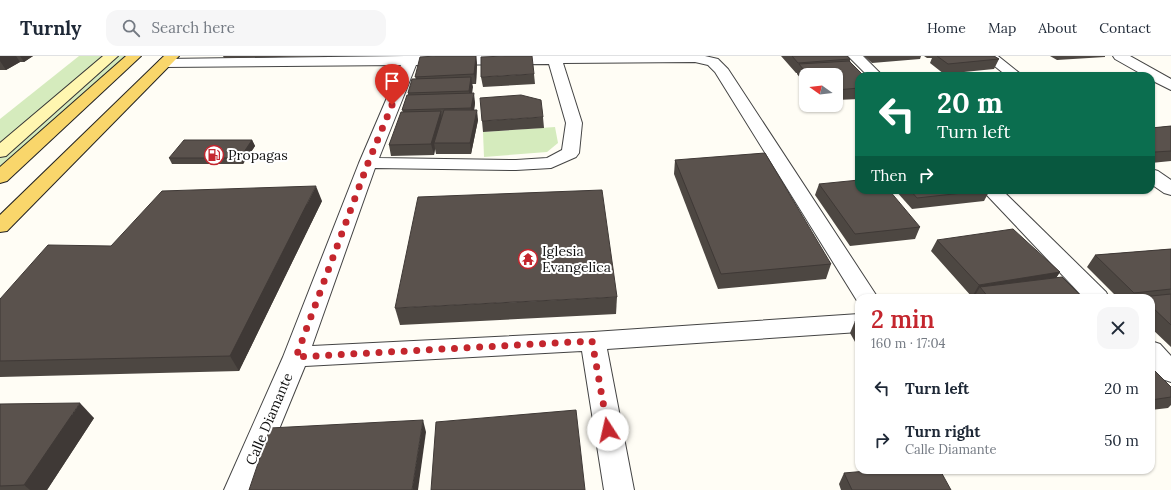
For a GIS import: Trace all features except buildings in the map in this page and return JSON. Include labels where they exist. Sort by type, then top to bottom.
[{"type":"main road","points":[[0,177],[134,56]]},
{"type":"main road","points":[[0,226],[169,59]]},
{"type":"street","points":[[0,152],[111,56]]},
{"type":"street","points":[[855,56],[872,72]]},
{"type":"street","points":[[989,56],[1011,72]]},
{"type":"street","points":[[1120,56],[1148,72]]},
{"type":"street","name":"Calle Diamante","points":[[239,490],[296,357],[368,163],[411,58]]},
{"type":"street","points":[[169,59],[695,58],[713,62],[721,69],[864,294]]},
{"type":"street","points":[[368,163],[516,165],[551,163],[570,153],[574,123],[555,59]]},
{"type":"street","points":[[1155,76],[1171,85]]},
{"type":"street","points":[[1155,178],[1171,190]]},
{"type":"street","points":[[995,194],[1094,294]]},
{"type":"street","points":[[296,357],[592,341],[855,323]]},
{"type":"street","points":[[592,341],[618,490]]},
{"type":"street","points":[[1155,356],[1171,372]]},
{"type":"green space","points":[[79,56],[128,56],[0,175],[0,119]]},
{"type":"green space","points":[[555,127],[558,143],[547,152],[484,157],[483,132]]},
{"type":"place","name":"Propagas","points":[[214,155]]},
{"type":"place","name":"Iglesia Evangelica","points":[[528,259]]},
{"type":"route","points":[[392,105],[368,163],[296,357],[592,341],[608,430]]}]
